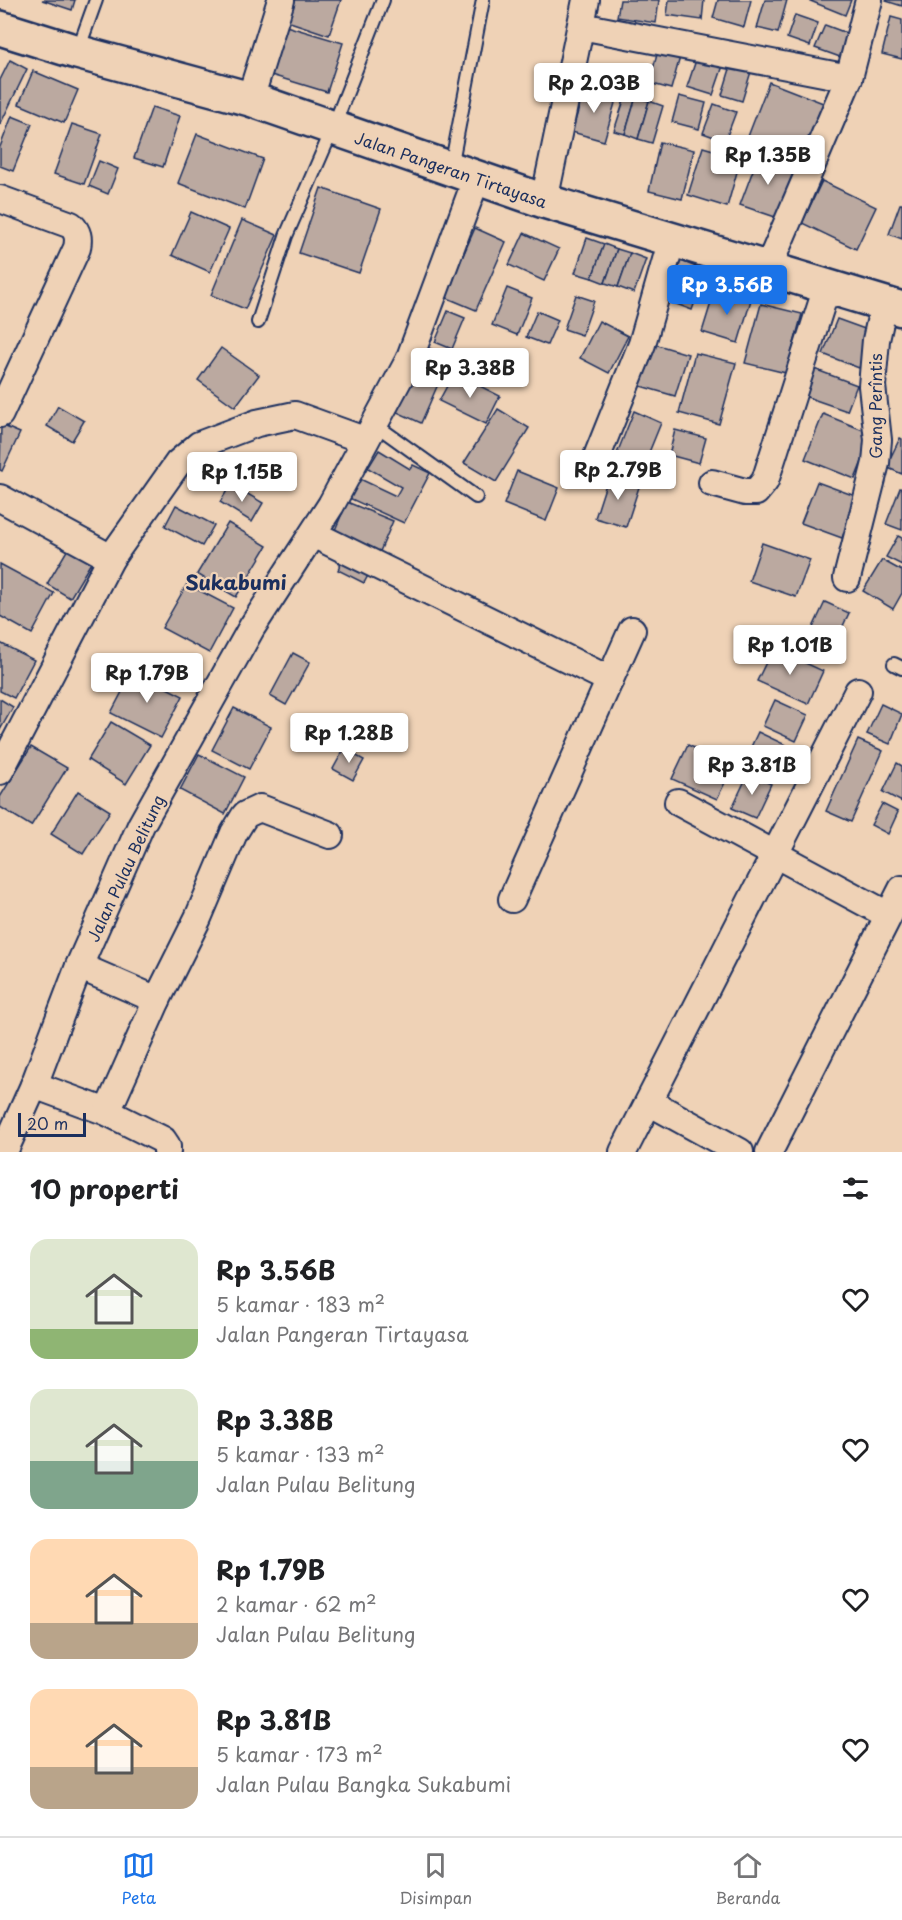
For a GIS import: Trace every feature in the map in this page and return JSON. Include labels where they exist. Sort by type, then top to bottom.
[{"type":"main road","name":"Jalan Pangeran Tirtayasa","points":[[0,28],[77,52],[250,99],[544,201],[893,307]]},
{"type":"street","points":[[250,99],[280,0]]},
{"type":"street","points":[[544,201],[586,0]]},
{"type":"street","points":[[768,268],[849,78],[869,0]]},
{"type":"street","points":[[581,26],[849,78]]},
{"type":"street","name":"Jalan Pulau Belitung","points":[[4,1152],[34,1085],[79,966],[141,825],[252,627],[331,505],[409,360],[464,173]]},
{"type":"street","points":[[0,199],[71,225],[76,230],[78,239],[77,248],[0,414]]},
{"type":"street","points":[[592,469],[642,344],[672,239]]},
{"type":"street","points":[[712,483],[745,492],[756,492],[765,481],[827,287]]},
{"type":"street","name":"Gang Perîntis","points":[[847,578],[876,463],[878,440],[872,386],[876,340],[893,307]]},
{"type":"street","points":[[0,771],[111,558],[177,463],[199,445],[257,423],[295,415],[369,432]]},
{"type":"street","points":[[0,498],[111,558]]},
{"type":"street","points":[[313,534],[610,680]]},
{"type":"street","points":[[512,899],[632,630]]},
{"type":"street","points":[[623,1152],[858,691]]},
{"type":"street","points":[[678,802],[888,915]]},
{"type":"street","points":[[107,1112],[157,1000],[198,918],[234,833],[245,815],[260,808],[330,835]]},
{"type":"street","points":[[769,1152],[902,889]]},
{"type":"street","points":[[79,966],[157,1000]]},
{"type":"street","points":[[34,1085],[107,1112],[163,1140],[172,1150]]},
{"type":"street","points":[[649,1102],[740,1152]]},
{"type":"lane","points":[[77,52],[96,0]]},
{"type":"lane","points":[[258,322],[286,236],[333,128],[383,0]]},
{"type":"lane","points":[[464,173],[483,0]]},
{"type":"lane","points":[[369,432],[476,497]]},
{"type":"building","points":[[42,0],[75,0],[72,10]]},
{"type":"building","points":[[291,0],[341,0],[329,35],[284,20]]},
{"type":"building","points":[[620,0],[659,0],[656,23],[617,17]]},
{"type":"building","points":[[669,0],[704,0],[702,20],[667,15]]},
{"type":"building","points":[[718,0],[751,0],[744,27],[713,18]]},
{"type":"building","points":[[765,0],[787,0],[778,33],[757,28]]},
{"type":"building","points":[[808,0],[851,0],[845,15]]},
{"type":"building","points":[[886,0],[902,0],[902,6],[886,1]]},
{"type":"building","points":[[795,15],[818,23],[810,46],[787,38]]},
{"type":"building","points":[[891,17],[902,20],[902,59],[882,54]]},
{"type":"building","points":[[825,25],[849,34],[840,57],[815,48]]},
{"type":"building","points":[[286,26],[343,43],[327,92],[271,75]]},
{"type":"building","points":[[660,44],[682,50],[671,89],[649,83]]},
{"type":"building","points":[[700,48],[726,57],[713,95],[687,87]]},
{"type":"building","points":[[733,59],[753,65],[742,101],[722,95]]},
{"type":"building","points":[[10,60],[27,69],[0,125],[0,80]]},
{"type":"building","points":[[33,71],[78,90],[64,123],[19,104]]},
{"type":"building","points":[[769,82],[823,103],[801,160],[747,139]]},
{"type":"building","points":[[585,87],[617,96],[604,141],[572,132]]},
{"type":"building","points":[[626,94],[636,97],[625,134],[614,131]]},
{"type":"building","points":[[679,96],[706,103],[699,129],[672,122]]},
{"type":"building","points":[[636,97],[649,101],[638,139],[625,134]]},
{"type":"building","points":[[649,101],[663,106],[652,143],[638,139]]},
{"type":"building","points":[[714,104],[736,112],[725,141],[703,133]]},
{"type":"building","points":[[152,107],[180,116],[163,167],[134,158]]},
{"type":"building","points":[[12,116],[32,124],[13,171],[0,166],[0,147]]},
{"type":"building","points":[[72,124],[102,134],[84,184],[54,174]]},
{"type":"building","points":[[197,134],[263,159],[245,209],[178,183]]},
{"type":"building","points":[[660,142],[694,150],[682,199],[649,191]]},
{"type":"building","points":[[703,147],[741,158],[727,207],[688,195]]},
{"type":"building","points":[[759,154],[796,168],[778,218],[740,205]]},
{"type":"building","points":[[99,161],[118,169],[108,194],[89,186]]},
{"type":"building","points":[[822,181],[876,207],[856,249],[802,223]]},
{"type":"building","points":[[321,188],[381,209],[359,273],[299,253]]},
{"type":"building","points":[[900,204],[902,204],[902,239],[889,234]]},
{"type":"building","points":[[191,212],[229,229],[210,272],[172,255]]},
{"type":"building","points":[[242,220],[277,235],[245,309],[211,295]]},
{"type":"building","points":[[475,228],[506,242],[476,310],[445,297]]},
{"type":"building","points":[[524,233],[559,249],[544,281],[509,265]]},
{"type":"building","points":[[587,238],[604,244],[592,278],[575,273]]},
{"type":"building","points":[[604,244],[617,249],[605,283],[592,278]]},
{"type":"building","points":[[617,249],[630,253],[618,287],[605,283]]},
{"type":"building","points":[[630,253],[646,259],[634,293],[618,287]]},
{"type":"building","points":[[681,261],[706,271],[692,310],[666,300]]},
{"type":"building","points":[[507,288],[532,298],[517,335],[492,325]]},
{"type":"building","points":[[715,290],[751,300],[738,343],[702,332]]},
{"type":"building","points":[[576,295],[594,301],[582,335],[564,329]]},
{"type":"building","points":[[761,304],[802,314],[786,373],[745,363]]},
{"type":"building","points":[[448,311],[465,318],[452,349],[435,342]]},
{"type":"building","points":[[537,311],[558,320],[547,345],[526,337]]},
{"type":"building","points":[[837,319],[873,332],[859,368],[823,354]]},
{"type":"building","points":[[599,321],[628,336],[609,373],[580,358]]},
{"type":"building","points":[[651,343],[688,354],[675,396],[637,385]]},
{"type":"building","points":[[426,347],[450,357],[421,423],[397,412]]},
{"type":"building","points":[[221,348],[259,375],[235,407],[198,380]]},
{"type":"building","points":[[695,353],[736,363],[719,424],[679,413]]},
{"type":"building","points":[[814,369],[857,385],[847,411],[804,396]]},
{"type":"building","points":[[454,373],[500,396],[486,424],[439,401]]},
{"type":"building","points":[[58,406],[84,421],[72,441],[47,426]]},
{"type":"building","points":[[498,409],[529,428],[496,482],[464,463]]},
{"type":"building","points":[[634,411],[661,423],[643,467],[616,456]]},
{"type":"building","points":[[823,414],[873,434],[855,479],[805,459]]},
{"type":"building","points":[[1,425],[20,433],[2,471],[0,470]]},
{"type":"building","points":[[675,430],[706,438],[699,463],[669,455]]},
{"type":"building","points":[[900,438],[902,439],[902,474],[886,467]]},
{"type":"building","points":[[379,450],[410,469],[413,465],[430,473],[404,523],[349,498],[358,478],[396,496],[401,487],[368,468]]},
{"type":"building","points":[[517,471],[559,488],[546,521],[504,504]]},
{"type":"building","points":[[609,475],[640,484],[626,527],[595,518]]},
{"type":"building","points":[[817,482],[858,497],[842,538],[801,523]]},
{"type":"building","points":[[231,484],[263,503],[252,522],[220,502]]},
{"type":"building","points":[[900,488],[902,489],[902,530],[886,524]]},
{"type":"building","points":[[347,502],[393,521],[378,556],[332,537]]},
{"type":"building","points":[[176,505],[214,525],[202,546],[165,526]]},
{"type":"building","points":[[228,523],[267,546],[236,597],[197,574]]},
{"type":"building","points":[[898,536],[902,538],[902,565],[886,557]]},
{"type":"building","points":[[72,542],[95,556],[70,598],[47,584]]},
{"type":"building","points":[[762,543],[810,560],[796,597],[749,581]]},
{"type":"building","points":[[347,552],[373,566],[364,583],[338,570]]},
{"type":"building","points":[[882,560],[902,571],[902,593],[893,609],[863,591]]},
{"type":"building","points":[[0,564],[54,593],[32,634],[0,616]]},
{"type":"building","points":[[187,584],[233,608],[209,653],[162,628]]},
{"type":"building","points":[[825,602],[849,613],[834,645],[810,634]]},
{"type":"building","points":[[0,643],[34,660],[14,698],[0,691]]},
{"type":"building","points":[[773,648],[823,671],[808,704],[757,681]]},
{"type":"building","points":[[293,653],[310,662],[286,705],[270,696]]},
{"type":"building","points":[[133,671],[183,696],[161,738],[111,713]]},
{"type":"building","points":[[0,699],[13,707],[0,730]]},
{"type":"building","points":[[775,700],[808,715],[796,741],[763,726]]},
{"type":"building","points":[[881,704],[902,714],[890,744],[867,734]]},
{"type":"building","points":[[234,708],[271,727],[249,769],[212,750]]},
{"type":"building","points":[[111,722],[150,745],[126,784],[88,760]]},
{"type":"building","points":[[758,732],[790,747],[775,779],[743,764]]},
{"type":"building","points":[[858,740],[883,751],[851,822],[826,811]]},
{"type":"building","points":[[688,745],[733,766],[717,799],[672,779]]},
{"type":"building","points":[[31,747],[67,768],[31,826],[0,807],[0,797]]},
{"type":"building","points":[[344,749],[364,760],[353,780],[333,769]]},
{"type":"building","points":[[199,754],[244,777],[225,814],[180,790]]},
{"type":"building","points":[[897,763],[902,766],[902,802],[883,792]]},
{"type":"building","points":[[748,774],[771,784],[755,818],[732,808]]},
{"type":"building","points":[[78,791],[110,811],[83,854],[51,834]]},
{"type":"building","points":[[882,804],[898,812],[888,834],[871,825]]},
{"type":"district","name":"Sukabumi","points":[[236,582]]}]
